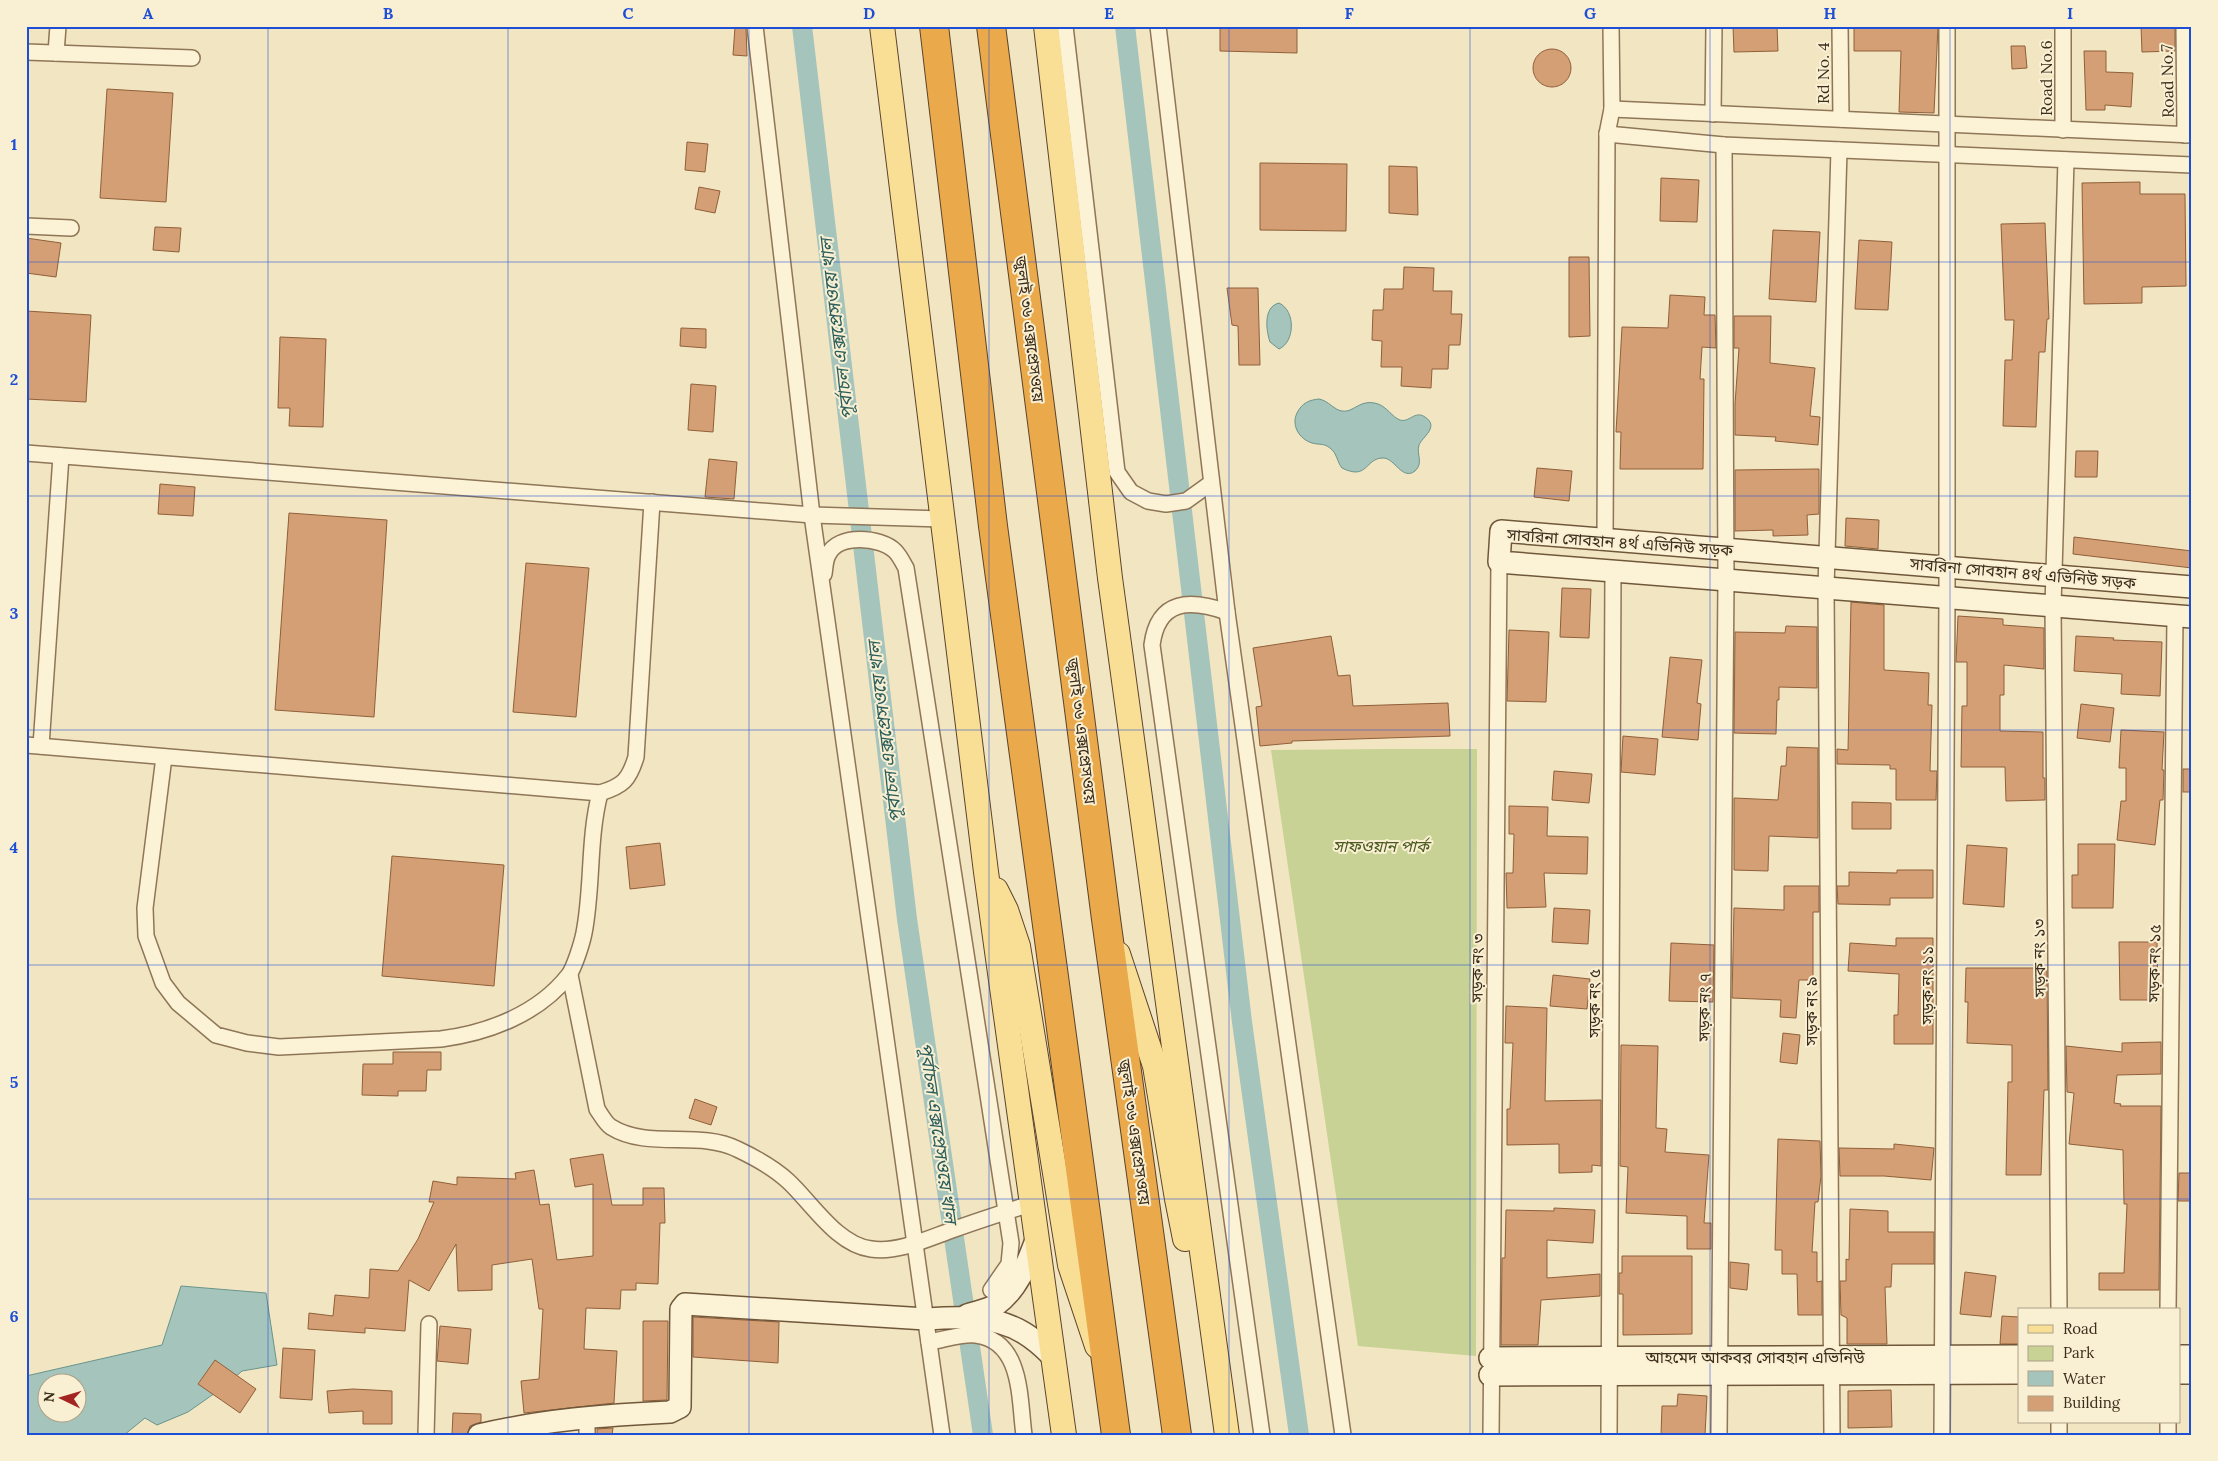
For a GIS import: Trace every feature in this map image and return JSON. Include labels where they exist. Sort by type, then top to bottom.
[{"type":"highway","points":[[934,26],[993,526],[1116,1435]]},
{"type":"highway","name":"জুলাই ৩৬ এক্সপ্রেসওয়ে","points":[[991,26],[1106,919],[1177,1435]]},
{"type":"main road","points":[[882,26],[986,872],[1030,1204],[1064,1435]]},
{"type":"main road","points":[[1046,26],[1110,578],[1227,1435]]},
{"type":"main road","points":[[986,872],[1006,910],[1018,946],[1070,1266],[1108,1376]]},
{"type":"main road","points":[[1106,919],[1155,1066],[1177,1199],[1194,1279],[1211,1322]]},
{"type":"street","points":[[56,53],[58,26]]},
{"type":"street","points":[[756,26],[812,515],[942,1435]]},
{"type":"street","points":[[1065,26],[1117,472],[1131,492],[1148,501],[1166,504],[1186,501],[1211,483]]},
{"type":"street","points":[[1158,26],[1227,612],[1343,1435]]},
{"type":"street","points":[[1611,26],[1612,109],[1607,134],[1610,539],[1613,571]]},
{"type":"street","points":[[1713,114],[1714,26]]},
{"type":"street","name":"Rd No. 4","points":[[1840,26],[1840,119]]},
{"type":"street","name":"সড়ক নং ১১","points":[[1942,1435],[1947,598],[1947,26]]},
{"type":"street","name":"Road No.6","points":[[2063,26],[2063,130]]},
{"type":"street","name":"Road No.7","points":[[2184,26],[2188,135]]},
{"type":"street","points":[[26,52],[192,58]]},
{"type":"street","points":[[1612,109],[2188,135]]},
{"type":"street","points":[[1607,134],[1724,145],[2192,165]]},
{"type":"street","name":"সড়ক নং ৭","points":[[1719,1435],[1726,580],[1724,145]]},
{"type":"street","name":"সড়ক নং ৯","points":[[1832,1435],[1826,588],[1839,150]]},
{"type":"street","name":"সড়ক নং ১৩","points":[[2059,1308],[2053,606],[2066,160]]},
{"type":"street","points":[[26,226],[71,228]]},
{"type":"street","points":[[26,453],[812,515],[942,519]]},
{"type":"street","points":[[61,456],[33,745],[600,793],[617,788],[631,775],[636,757],[652,502]]},
{"type":"street","name":"সাবরিনা সোবহান ৪র্থ এভিনিউ সড়ক","points":[[2183,617],[1499,562],[1501,531],[2192,587]]},
{"type":"street","points":[[822,584],[828,554],[847,540],[866,539],[882,544],[895,551],[906,568],[1011,1243],[1009,1264],[991,1290]]},
{"type":"street","name":"সড়ক নং ৩","points":[[1491,1435],[1490,1367],[1499,562]]},
{"type":"street","name":"সড়ক নং ৫","points":[[1609,1435],[1613,571]]},
{"type":"street","points":[[1227,612],[1208,605],[1182,604],[1165,612],[1154,629],[1152,645],[1262,1435]]},
{"type":"street","name":"সড়ক নং ১৫","points":[[2168,1308],[2183,617]]},
{"type":"street","points":[[164,757],[145,908],[146,936],[163,983],[178,1003],[216,1035],[247,1043],[278,1046],[441,1039],[464,1036],[496,1026],[540,1002],[570,974],[584,935],[594,815],[600,793]]},
{"type":"street","points":[[570,974],[597,1110],[610,1126],[629,1135],[659,1139],[705,1141],[735,1147],[787,1180],[823,1219],[848,1240],[870,1249],[892,1249],[915,1243],[1030,1204]]},
{"type":"street","points":[[962,1317],[995,1306],[1015,1286],[1027,1265],[1036,1240]]},
{"type":"street","points":[[479,1435],[538,1423],[587,1426],[670,1412],[680,1407],[681,1309],[685,1304],[926,1319],[962,1317],[995,1321],[1023,1332],[1052,1355]]},
{"type":"street","points":[[426,1435],[429,1324]]},
{"type":"street","points":[[929,1342],[975,1335],[994,1340],[1008,1353],[1015,1370],[1024,1435]]},
{"type":"street","name":"আহমেদ আকবর সোবহান এভিনিউ","points":[[1942,1365],[2018,1356]]},
{"type":"street","name":"আহমেদ আকবর সোবহান এভিনিউ","points":[[1490,1367],[1942,1365],[2018,1373]]},
{"type":"green space","name":"সাফওয়ান পার্ক","points":[[1477,749],[1476,1356],[1358,1346],[1271,750]]},
{"type":"water","points":[[1279,303],[1285,307],[1291,319],[1291,333],[1288,340],[1279,349],[1270,342],[1267,320],[1270,309]]},
{"type":"water","points":[[1319,399],[1342,411],[1350,410],[1362,404],[1372,403],[1381,405],[1400,420],[1406,420],[1418,415],[1425,417],[1431,424],[1429,432],[1419,445],[1418,468],[1415,471],[1406,473],[1391,461],[1383,458],[1373,461],[1362,471],[1350,471],[1342,468],[1336,455],[1328,446],[1307,441],[1297,431],[1295,418],[1301,407],[1309,401]]},
{"type":"water","points":[[181,1286],[266,1293],[277,1365],[242,1371],[225,1386],[188,1412],[157,1425],[145,1418],[124,1435],[29,1435],[26,1429],[26,1376],[162,1345]]},
{"type":"building","points":[[1220,26],[1297,26],[1297,53],[1220,51]]},
{"type":"building","points":[[1733,26],[1777,26],[1778,51],[1734,52]]},
{"type":"building","points":[[1854,26],[1938,26],[1934,113],[1899,112],[1901,51],[1854,51]]},
{"type":"building","points":[[2141,26],[2175,26],[2175,51],[2142,52]]},
{"type":"building","points":[[735,27],[746,28],[747,56],[733,55]]},
{"type":"building","points":[[2011,46],[2025,46],[2027,68],[2012,69]]},
{"type":"building","points":[[1552,49],[1559,50],[1565,55],[1570,61],[1570,75],[1565,81],[1559,86],[1552,87],[1545,86],[1539,81],[1534,75],[1533,68],[1534,61],[1539,55],[1545,50]]},
{"type":"building","points":[[2084,51],[2106,51],[2106,72],[2133,73],[2131,107],[2105,105],[2105,110],[2086,110]]},
{"type":"building","points":[[107,89],[173,93],[166,202],[100,198]]},
{"type":"building","points":[[687,142],[708,144],[705,172],[685,170]]},
{"type":"building","points":[[1260,163],[1347,164],[1346,231],[1260,230]]},
{"type":"building","points":[[1389,166],[1417,167],[1418,215],[1389,213]]},
{"type":"building","points":[[1661,178],[1699,180],[1697,222],[1660,221]]},
{"type":"building","points":[[2140,182],[2140,194],[2185,194],[2186,286],[2142,287],[2142,303],[2084,304],[2082,183]]},
{"type":"building","points":[[699,187],[720,191],[715,213],[695,209]]},
{"type":"building","points":[[2045,223],[2049,319],[2047,319],[2045,352],[2039,352],[2036,427],[2003,426],[2005,360],[2012,360],[2014,320],[2005,320],[2001,224]]},
{"type":"building","points":[[155,227],[181,228],[179,252],[153,250]]},
{"type":"building","points":[[1773,230],[1820,232],[1816,302],[1769,299]]},
{"type":"building","points":[[26,238],[61,243],[56,277],[26,273]]},
{"type":"building","points":[[1859,240],[1892,242],[1888,310],[1855,309]]},
{"type":"building","points":[[1569,257],[1589,257],[1590,336],[1569,337]]},
{"type":"building","points":[[1404,267],[1434,268],[1433,291],[1452,291],[1451,314],[1462,314],[1460,345],[1449,345],[1448,369],[1432,369],[1431,388],[1401,386],[1402,367],[1381,367],[1382,341],[1372,340],[1373,310],[1383,310],[1384,289],[1403,289]]},
{"type":"building","points":[[1227,288],[1258,288],[1260,365],[1239,365],[1238,326],[1232,325]]},
{"type":"building","points":[[1670,295],[1705,297],[1704,315],[1715,315],[1716,348],[1702,347],[1700,379],[1704,379],[1703,469],[1620,469],[1621,432],[1616,432],[1622,327],[1668,328]]},
{"type":"building","points":[[26,311],[91,315],[86,402],[26,399]]},
{"type":"building","points":[[1734,316],[1771,316],[1770,363],[1815,368],[1810,416],[1820,417],[1818,445],[1775,441],[1776,437],[1735,435],[1739,348],[1734,348]]},
{"type":"building","points":[[681,328],[706,329],[706,348],[680,346]]},
{"type":"building","points":[[280,337],[326,339],[323,427],[289,426],[290,408],[278,408]]},
{"type":"building","points":[[691,384],[716,386],[713,432],[688,430]]},
{"type":"building","points":[[2076,451],[2098,451],[2097,477],[2075,477]]},
{"type":"building","points":[[709,459],[737,462],[734,499],[705,497]]},
{"type":"building","points":[[1537,468],[1572,471],[1569,501],[1534,497]]},
{"type":"building","points":[[1819,469],[1819,514],[1807,515],[1808,535],[1773,536],[1773,530],[1735,531],[1735,470]]},
{"type":"building","points":[[160,484],[195,487],[193,516],[158,514]]},
{"type":"building","points":[[289,513],[387,520],[374,717],[275,710]]},
{"type":"building","points":[[1846,518],[1879,520],[1878,549],[1845,546]]},
{"type":"building","points":[[2074,537],[2192,551],[2192,568],[2073,554]]},
{"type":"building","points":[[526,563],[589,568],[576,717],[513,712]]},
{"type":"building","points":[[1562,588],[1591,589],[1589,638],[1560,637]]},
{"type":"building","points":[[1851,602],[1884,605],[1884,670],[1929,673],[1928,705],[1932,705],[1930,771],[1937,771],[1936,800],[1896,800],[1896,769],[1890,769],[1890,765],[1837,764],[1837,749],[1848,750]]},
{"type":"building","points":[[1958,616],[2003,619],[2003,625],[2044,628],[2044,669],[2004,665],[2004,695],[2000,695],[2000,731],[2043,732],[2045,800],[2006,801],[2005,767],[1961,767],[1962,706],[1967,706],[1967,662],[1956,662]]},
{"type":"building","points":[[1786,626],[1817,627],[1817,688],[1779,687],[1776,734],[1734,733],[1735,632],[1785,633]]},
{"type":"building","points":[[1509,630],[1549,632],[1546,702],[1507,701]]},
{"type":"building","points":[[1331,636],[1338,676],[1350,675],[1353,706],[1448,703],[1450,736],[1292,741],[1292,743],[1260,746],[1256,707],[1262,706],[1253,648]]},
{"type":"building","points":[[2076,636],[2162,642],[2160,696],[2121,694],[2122,674],[2074,671]]},
{"type":"building","points":[[1670,657],[1702,660],[1697,703],[1701,704],[1698,740],[1662,737]]},
{"type":"building","points":[[2081,704],[2114,708],[2110,742],[2077,738]]},
{"type":"building","points":[[2121,730],[2164,732],[2163,800],[2160,800],[2155,845],[2117,840],[2121,801],[2126,801],[2126,768],[2119,768]]},
{"type":"building","points":[[1623,736],[1658,739],[1655,775],[1621,772]]},
{"type":"building","points":[[1787,747],[1818,748],[1818,838],[1769,836],[1768,871],[1734,870],[1734,798],[1778,800],[1781,766],[1786,766]]},
{"type":"building","points":[[2183,769],[2192,769],[2192,792],[2183,792]]},
{"type":"building","points":[[1554,771],[1592,774],[1589,803],[1552,800]]},
{"type":"building","points":[[1852,802],[1891,803],[1891,829],[1852,829]]},
{"type":"building","points":[[1509,806],[1548,807],[1547,836],[1588,837],[1587,874],[1544,873],[1546,907],[1507,908],[1506,873],[1513,873],[1514,834],[1509,834]]},
{"type":"building","points":[[660,843],[665,885],[630,889],[626,847]]},
{"type":"building","points":[[2078,844],[2115,844],[2113,908],[2072,908],[2072,875],[2078,875]]},
{"type":"building","points":[[1967,845],[2007,848],[2004,907],[1963,904]]},
{"type":"building","points":[[392,856],[504,865],[494,986],[382,976]]},
{"type":"building","points":[[1897,870],[1933,870],[1933,898],[1890,898],[1890,905],[1838,904],[1837,886],[1849,886],[1849,872],[1897,873]]},
{"type":"building","points":[[1784,886],[1819,886],[1819,912],[1813,912],[1813,980],[1799,980],[1796,1018],[1780,1017],[1781,1000],[1732,998],[1734,908],[1784,910]]},
{"type":"building","points":[[1554,908],[1590,910],[1588,944],[1552,942]]},
{"type":"building","points":[[1896,938],[1933,938],[1933,1044],[1894,1044],[1894,1015],[1898,1015],[1899,974],[1848,971],[1850,943],[1896,946]]},
{"type":"building","points":[[2119,942],[2157,942],[2158,1000],[2120,1000]]},
{"type":"building","points":[[1671,943],[1714,945],[1713,1002],[1669,1001]]},
{"type":"building","points":[[1966,968],[2047,968],[2048,1090],[2044,1090],[2041,1175],[2006,1175],[2008,1082],[2012,1082],[2012,1045],[1967,1043],[1968,1002],[1965,1002]]},
{"type":"building","points":[[1553,975],[1590,979],[1587,1009],[1550,1006]]},
{"type":"building","points":[[1506,1006],[1547,1008],[1545,1101],[1601,1100],[1601,1166],[1592,1165],[1592,1172],[1559,1173],[1559,1144],[1507,1145],[1507,1109],[1510,1109],[1513,1043],[1505,1043]]},
{"type":"building","points":[[1783,1033],[1800,1035],[1797,1064],[1780,1062]]},
{"type":"building","points":[[2161,1042],[2161,1074],[2117,1075],[2114,1103],[2121,1104],[2120,1106],[2161,1106],[2159,1290],[2099,1290],[2099,1273],[2124,1273],[2127,1204],[2124,1204],[2123,1150],[2069,1144],[2074,1093],[2067,1092],[2066,1046],[2122,1052],[2122,1043]]},
{"type":"building","points":[[1621,1045],[1658,1046],[1656,1128],[1667,1129],[1665,1152],[1709,1155],[1704,1223],[1711,1223],[1711,1249],[1687,1249],[1687,1216],[1626,1213],[1628,1167],[1620,1166]]},
{"type":"building","points":[[393,1052],[441,1052],[441,1070],[427,1070],[426,1091],[398,1091],[398,1096],[362,1095],[363,1064],[393,1064]]},
{"type":"building","points":[[695,1099],[717,1107],[711,1125],[689,1118]]},
{"type":"building","points":[[1778,1139],[1820,1141],[1821,1176],[1818,1202],[1815,1202],[1812,1252],[1817,1252],[1817,1282],[1822,1281],[1822,1315],[1798,1315],[1797,1274],[1782,1274],[1782,1250],[1775,1250]]},
{"type":"building","points":[[1894,1144],[1934,1148],[1931,1180],[1884,1176],[1840,1176],[1839,1148],[1894,1149]]},
{"type":"building","points":[[603,1154],[612,1205],[643,1205],[643,1188],[664,1188],[665,1223],[660,1223],[658,1284],[636,1283],[636,1290],[621,1290],[620,1309],[586,1308],[584,1349],[617,1351],[614,1403],[524,1413],[521,1381],[539,1379],[543,1309],[539,1309],[532,1259],[492,1265],[492,1290],[458,1291],[456,1244],[429,1291],[409,1280],[405,1331],[365,1328],[365,1333],[308,1329],[309,1313],[333,1316],[335,1295],[369,1298],[370,1269],[398,1271],[418,1239],[434,1202],[429,1202],[433,1181],[457,1185],[457,1177],[516,1179],[515,1173],[534,1170],[540,1205],[549,1204],[557,1260],[593,1256],[593,1184],[575,1187],[570,1159]]},
{"type":"building","points":[[2179,1173],[2192,1173],[2192,1201],[2178,1201]]},
{"type":"building","points":[[1554,1208],[1595,1210],[1593,1243],[1547,1240],[1547,1278],[1600,1274],[1600,1296],[1541,1300],[1538,1345],[1501,1345],[1502,1258],[1505,1258],[1506,1210],[1554,1211]]},
{"type":"building","points":[[1850,1209],[1888,1211],[1888,1232],[1934,1232],[1934,1264],[1892,1264],[1891,1287],[1885,1287],[1887,1344],[1847,1344],[1847,1318],[1841,1315],[1840,1281],[1846,1281],[1846,1259],[1849,1260]]},
{"type":"building","points":[[1622,1256],[1692,1256],[1692,1334],[1623,1335],[1623,1294],[1619,1294],[1619,1273],[1622,1273]]},
{"type":"building","points":[[1730,1262],[1749,1264],[1747,1290],[1730,1288]]},
{"type":"building","points":[[1965,1272],[1996,1276],[1991,1317],[1960,1314]]},
{"type":"building","points":[[2002,1316],[2018,1317],[2018,1344],[2000,1344]]},
{"type":"building","points":[[693,1317],[779,1322],[778,1363],[693,1357]]},
{"type":"building","points":[[643,1321],[668,1321],[667,1400],[643,1401]]},
{"type":"building","points":[[440,1326],[471,1329],[468,1364],[437,1361]]},
{"type":"building","points":[[283,1348],[315,1350],[312,1400],[280,1398]]},
{"type":"building","points":[[215,1360],[256,1389],[240,1413],[198,1384]]},
{"type":"building","points":[[353,1389],[392,1391],[392,1424],[363,1424],[363,1411],[329,1413],[327,1391]]},
{"type":"building","points":[[1891,1390],[1892,1427],[1848,1428],[1848,1391]]},
{"type":"building","points":[[1678,1394],[1707,1396],[1705,1435],[1661,1435],[1662,1406],[1677,1406]]},
{"type":"building","points":[[453,1413],[481,1414],[481,1422],[470,1426],[467,1435],[452,1435]]},
{"type":"building","points":[[613,1428],[612,1435],[597,1435],[597,1429]]},
{"type":"waterway","name":"পূর্বাচল এক্সপ্রেসওয়ে খাল","points":[[802,26],[907,919],[983,1435]]},
{"type":"waterway","name":"পূর্বাচল এক্সপ্রেসওয়ে খাল","points":[[1125,26],[1242,1022],[1299,1435]]}]
